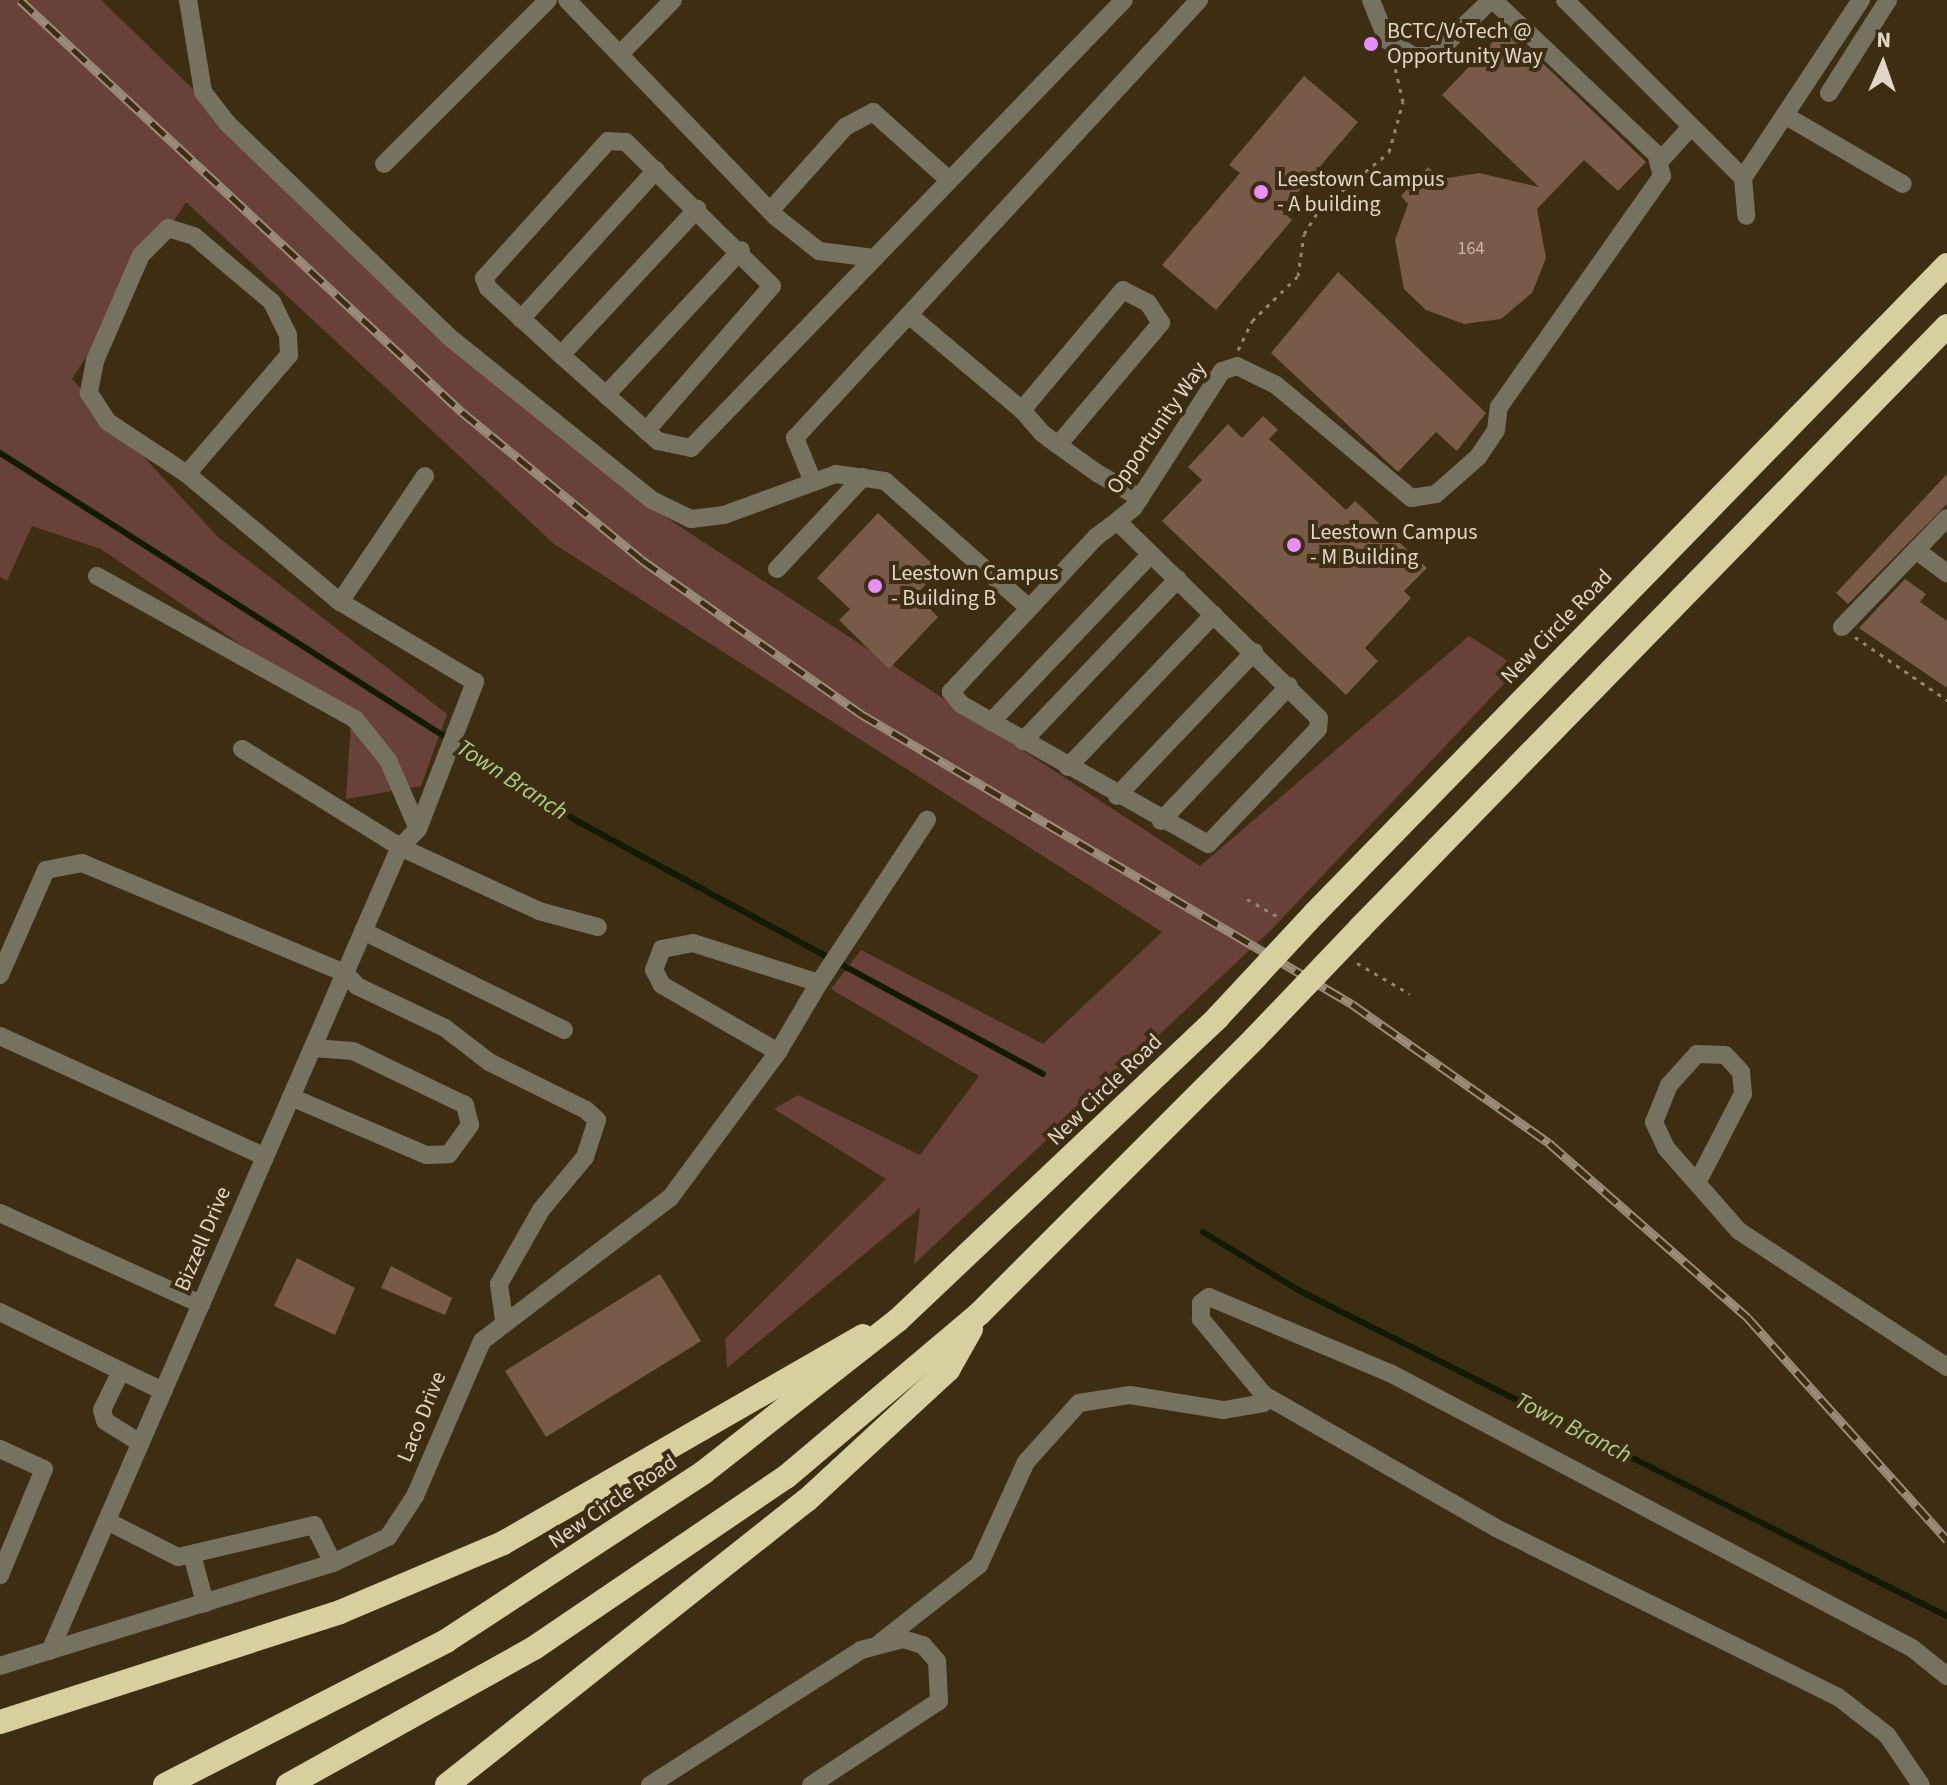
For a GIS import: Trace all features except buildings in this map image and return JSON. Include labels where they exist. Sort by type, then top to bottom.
[{"type":"highway","name":"New Circle Road","points":[[165,1785],[363,1687],[527,1590],[694,1480],[898,1320],[1218,1017],[1315,913],[1947,265]]},
{"type":"highway","points":[[288,1785],[534,1648],[680,1551],[797,1468],[980,1313],[1255,1038],[1947,326]]},
{"type":"highway","points":[[447,1785],[807,1500],[948,1370],[980,1313]]},
{"type":"highway","points":[[0,1722],[340,1612],[478,1554],[618,1482],[820,1355],[898,1320]]},
{"type":"street","points":[[188,0],[203,92],[227,123],[448,336],[652,500],[691,519],[724,515],[813,482],[863,477],[885,481],[1029,608]]},
{"type":"street","points":[[384,164],[548,0]]},
{"type":"street","points":[[567,0],[770,211],[819,251],[874,258]]},
{"type":"street","points":[[621,53],[673,0]]},
{"type":"street","points":[[646,431],[769,295],[769,276],[626,142],[608,141],[486,270],[488,288],[646,431],[675,449],[691,448],[1124,0]]},
{"type":"street","points":[[813,482],[795,438],[1199,0]]},
{"type":"street","points":[[1237,366],[1276,385],[1397,493],[1436,494],[1478,457],[1496,430],[1499,407],[1662,176],[1659,162],[1492,0],[1433,56],[1399,52],[1387,40],[1371,0]]},
{"type":"street","points":[[1565,0],[1743,178]]},
{"type":"street","points":[[1746,216],[1743,178],[1860,1],[1884,6],[1829,93]]},
{"type":"street","points":[[1825,58],[1845,68]]},
{"type":"street","points":[[770,211],[845,127],[873,112],[949,180]]},
{"type":"street","points":[[1786,116],[1903,184]]},
{"type":"street","points":[[1659,162],[1690,128]]},
{"type":"street","points":[[521,319],[656,170]]},
{"type":"street","points":[[561,355],[697,209]]},
{"type":"street","points":[[187,474],[289,355],[288,335],[272,302],[194,236],[168,228],[141,255],[95,361],[89,393],[108,422],[187,474],[340,602],[475,682],[436,774],[418,829],[400,847]]},
{"type":"street","points":[[606,395],[741,250]]},
{"type":"street","points":[[1022,410],[1123,290],[1148,303],[1161,323],[1058,445]]},
{"type":"street","points":[[909,315],[1022,410],[1058,445],[1140,498]]},
{"type":"street","name":"Opportunity Way","points":[[991,722],[951,692],[1029,608],[1140,498],[1222,371],[1237,366]]},
{"type":"street","points":[[340,602],[425,476]]},
{"type":"street","points":[[777,569],[863,477]]},
{"type":"street","points":[[1842,627],[1947,518]]},
{"type":"street","points":[[1117,521],[1312,708],[1318,729],[1219,838],[1194,840],[991,722],[1151,554]]},
{"type":"street","points":[[1916,550],[1947,573]]},
{"type":"street","points":[[97,576],[355,719],[388,760],[418,829]]},
{"type":"street","points":[[1023,741],[1178,579]]},
{"type":"street","points":[[1068,767],[1214,614]]},
{"type":"street","points":[[1117,796],[1254,652]]},
{"type":"street","points":[[1161,821],[1289,686]]},
{"type":"street","points":[[242,749],[400,847],[539,911],[598,927]]},
{"type":"street","name":"Laco Drive","points":[[0,1666],[333,1563],[366,1550],[401,1522],[482,1341],[504,1321],[653,1214],[778,1052],[825,976],[861,928],[927,820]]},
{"type":"street","name":"Bizzell Drive","points":[[50,1651],[400,847]]},
{"type":"street","points":[[0,975],[46,870],[68,863],[345,973],[597,1120],[585,1157],[541,1210],[499,1284],[504,1321]]},
{"type":"street","points":[[363,931],[564,1030]]},
{"type":"street","points":[[778,1052],[662,985],[654,970],[662,949],[693,943],[825,976]]},
{"type":"street","points":[[0,1036],[265,1157]]},
{"type":"street","points":[[291,1097],[426,1155],[449,1154],[470,1125],[465,1105],[353,1051],[313,1048]]},
{"type":"street","points":[[1697,1183],[1743,1094],[1741,1072],[1725,1055],[1697,1054],[1669,1085],[1654,1122],[1697,1183],[1739,1231],[1947,1367]]},
{"type":"street","points":[[0,1213],[201,1304]]},
{"type":"street","points":[[1921,1785],[1887,1735],[1838,1697],[1496,1528],[1264,1395],[1208,1331],[1203,1299],[1239,1306],[1390,1373],[1912,1648],[1947,1676]]},
{"type":"street","points":[[0,1312],[163,1391]]},
{"type":"street","points":[[121,1371],[102,1410],[105,1421],[140,1443]]},
{"type":"street","points":[[650,1785],[881,1642],[979,1565],[1026,1462],[1079,1403],[1130,1395],[1224,1410],[1263,1403],[1264,1395]]},
{"type":"street","points":[[0,1449],[44,1469],[0,1575]]},
{"type":"street","points":[[107,1521],[164,1552],[193,1558],[301,1523],[314,1525],[333,1563]]},
{"type":"street","points":[[193,1558],[205,1603]]},
{"type":"street","points":[[811,1785],[939,1701],[937,1661],[923,1645],[881,1642]]},
{"type":"path","points":[[1237,366],[1252,321],[1298,276],[1304,234],[1319,210],[1389,152],[1403,102],[1387,40]]},
{"type":"path","points":[[1842,627],[1947,700]]},
{"type":"shaded area","points":[[0,0],[101,0],[448,336],[647,505],[1200,866],[1469,636],[1519,668],[1270,931],[914,1264],[920,1208],[727,1368],[725,1339],[886,1179],[774,1109],[798,1095],[920,1155],[979,1076],[831,989],[861,950],[1043,1044],[1162,932],[554,544],[186,202],[72,379],[218,537],[447,714],[421,786],[346,799],[351,720],[101,549],[32,526],[7,581],[0,577]]},
{"type":"waterway","name":"Town Branch","points":[[0,453],[577,821],[1043,1074]]},
{"type":"waterway","name":"Town Branch","points":[[1203,1232],[1300,1291],[1947,1616]]},
{"type":"railway","points":[[20,0],[462,412],[642,560],[861,714],[1352,1004],[1549,1143],[1748,1318],[1947,1540]]},
{"type":"place","name":"BCTC/VoTech @ Opportunity Way","points":[[1371,44]]},
{"type":"place","name":"Leestown Campus - A building","points":[[1261,192]]},
{"type":"place","name":"Leestown Campus - M Building","points":[[1294,545]]},
{"type":"place","name":"Leestown Campus - Building B","points":[[875,586]]}]
